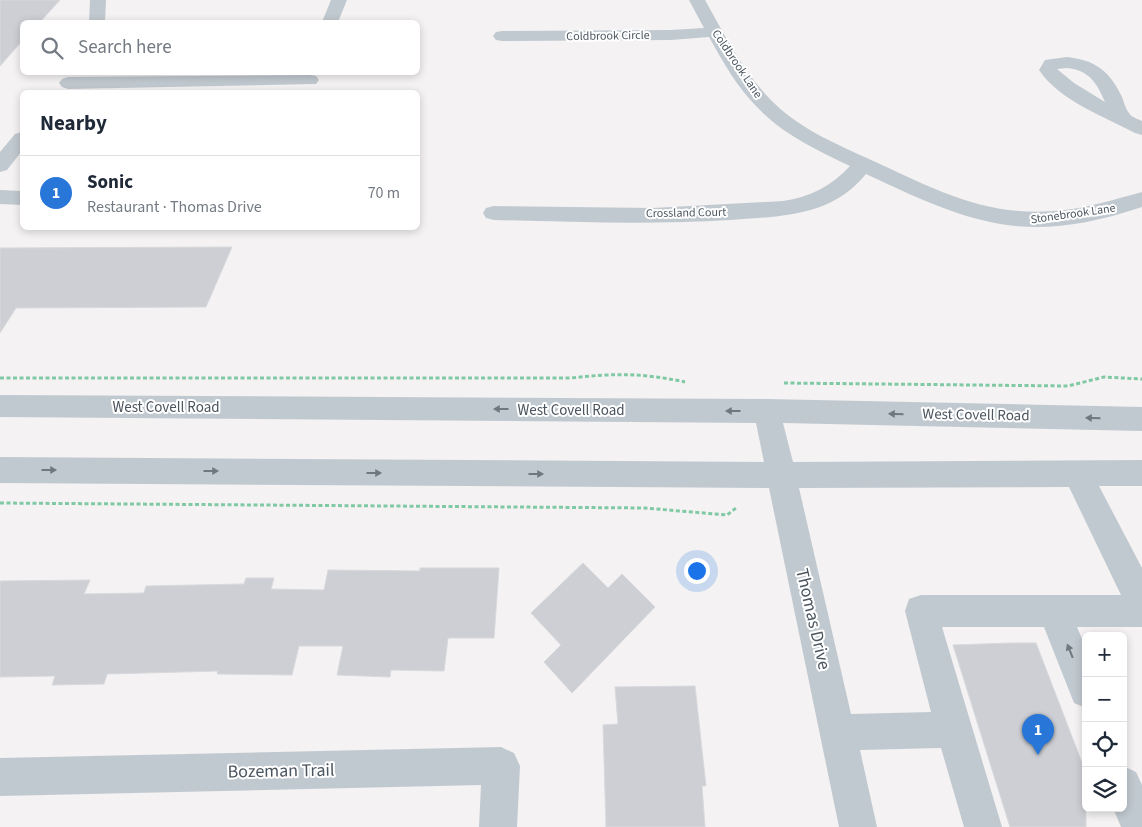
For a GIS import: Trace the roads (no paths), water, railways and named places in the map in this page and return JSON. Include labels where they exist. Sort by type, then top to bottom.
[{"type":"street","points":[[97,20],[98,0]]},
{"type":"street","points":[[331,20],[339,0]]},
{"type":"street","name":"Coldbrook Lane","points":[[697,0],[751,90],[765,105],[791,126],[819,144],[863,164]]},
{"type":"street","name":"Coldbrook Circle","points":[[502,36],[671,35],[715,32]]},
{"type":"street","points":[[67,83],[309,82]]},
{"type":"street","points":[[1121,118],[1142,130]]},
{"type":"street","points":[[0,165],[20,140]]},
{"type":"street","name":"Stonebrook Lane","points":[[863,164],[940,200],[986,215],[1027,221],[1116,209],[1142,199]]},
{"type":"street","name":"Crossland Court","points":[[494,213],[572,215],[721,213],[781,208],[814,201],[844,186],[863,164]]},
{"type":"street","points":[[0,197],[20,198]]},
{"type":"street","name":"West Covell Road","points":[[0,406],[772,397],[1142,419]]},
{"type":"street","name":"Thomas Drive","points":[[772,397],[781,475],[839,732],[858,827]]},
{"type":"street","points":[[0,470],[781,475],[1142,473]]},
{"type":"street","points":[[1077,473],[1142,602]]},
{"type":"street","points":[[983,827],[921,611],[1142,611]]},
{"type":"street","points":[[1054,611],[1082,681]]},
{"type":"street","points":[[839,732],[954,730]]},
{"type":"street","name":"Bozeman Trail","points":[[0,777],[501,766],[498,827]]},
{"type":"street","points":[[1127,795],[1140,827]]},
{"type":"place","name":"Sonic","points":[[1038,755]]}]
